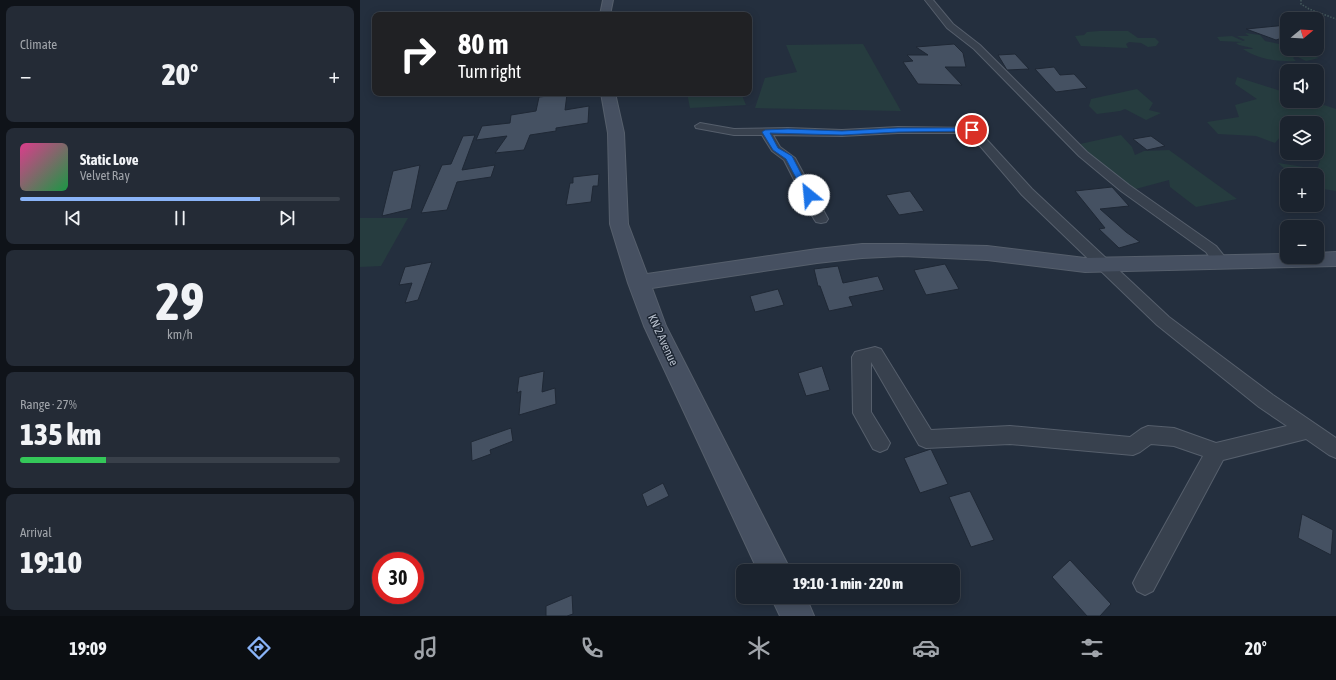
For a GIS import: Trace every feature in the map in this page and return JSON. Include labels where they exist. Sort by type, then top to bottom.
[{"type":"main road","points":[[606,12],[608,0]]},
{"type":"main road","name":"KN 2 Avenue","points":[[609,96],[616,133],[619,224],[639,283],[655,326],[772,564]]},
{"type":"main road","points":[[639,283],[817,256],[862,251],[904,250],[987,253],[1085,265],[1132,266],[1336,259]]},
{"type":"main road","points":[[791,604],[797,616]]},
{"type":"street","points":[[929,0],[950,26],[977,47],[1083,154],[1126,188],[1211,249],[1222,262]]},
{"type":"street","points":[[700,126],[734,132],[788,131],[842,133],[898,130],[972,130],[1027,192],[1163,321],[1216,363],[1307,430],[1336,449]]},
{"type":"street","points":[[765,132],[776,149],[789,158],[822,220]]},
{"type":"street","points":[[880,442],[862,413],[861,357],[875,354],[926,439],[1010,435],[1133,446],[1148,435],[1174,437],[1216,452],[1307,430]]},
{"type":"street","points":[[1145,583],[1216,452]]},
{"type":"path","points":[[1300,0],[1301,4],[1309,9],[1336,19]]},
{"type":"green space","points":[[1128,31],[1138,38],[1155,38],[1159,42],[1156,46],[1148,47],[1141,43],[1129,42],[1126,44],[1128,48],[1081,46],[1075,36],[1084,35],[1087,32]]},
{"type":"green space","points":[[1245,33],[1260,35],[1265,41],[1279,44],[1280,56],[1296,56],[1293,58],[1296,61],[1268,59],[1243,49],[1253,49],[1252,48],[1236,43],[1242,42],[1220,41],[1217,37],[1232,36],[1243,41],[1245,40],[1237,36],[1249,36]]},
{"type":"green space","points":[[863,44],[901,111],[755,108],[765,78],[797,72],[786,45]]},
{"type":"green space","points":[[1296,56],[1313,56],[1319,58],[1306,61]]},
{"type":"green space","points":[[1237,77],[1280,91],[1280,108],[1324,108],[1324,105],[1336,109],[1336,191],[1324,189],[1324,168],[1317,168],[1320,160],[1324,160],[1324,116],[1280,116],[1280,137],[1275,143],[1256,136],[1218,134],[1207,122],[1239,117],[1235,105],[1257,99],[1235,84]]},
{"type":"green space","points":[[1137,89],[1153,103],[1149,110],[1161,113],[1146,120],[1125,109],[1097,114],[1089,106],[1091,99]]},
{"type":"green space","points":[[688,96],[742,96],[746,105],[690,108]]},
{"type":"green space","points":[[1121,135],[1132,147],[1135,155],[1144,151],[1169,150],[1237,199],[1196,207],[1170,187],[1169,180],[1132,190],[1086,154],[1080,144]]},
{"type":"green space","points":[[1278,163],[1310,168],[1284,168]]},
{"type":"green space","points":[[360,218],[408,218],[381,266],[360,267]]},
{"type":"building","points":[[1280,26],[1280,40],[1276,40],[1246,29]]},
{"type":"building","points":[[954,44],[963,53],[966,67],[945,67],[962,85],[918,84],[903,62],[913,61],[907,55],[928,55],[916,47]]},
{"type":"building","points":[[1015,54],[1029,69],[1007,70],[998,55]]},
{"type":"building","points":[[1054,67],[1060,75],[1074,74],[1087,88],[1056,92],[1035,69]]},
{"type":"building","points":[[567,96],[565,110],[589,106],[588,123],[556,128],[556,131],[530,135],[524,150],[495,153],[507,136],[476,140],[482,126],[510,123],[511,115],[536,111],[539,97]]},
{"type":"building","points":[[475,135],[462,170],[495,165],[491,177],[457,182],[447,210],[421,213],[442,165],[451,164],[463,136]]},
{"type":"building","points":[[1151,136],[1165,146],[1147,150],[1133,139]]},
{"type":"building","points":[[420,165],[411,209],[382,216],[393,171]]},
{"type":"building","points":[[599,174],[598,186],[593,186],[591,202],[566,205],[570,183],[573,183],[573,177]]},
{"type":"building","points":[[1112,187],[1129,206],[1100,209],[1140,242],[1119,248],[1099,229],[1105,228],[1075,191]]},
{"type":"building","points":[[910,191],[924,211],[899,215],[886,195]]},
{"type":"building","points":[[432,262],[418,300],[405,303],[412,283],[399,285],[405,267]]},
{"type":"building","points":[[945,264],[959,289],[926,295],[914,270]]},
{"type":"building","points":[[838,266],[843,283],[878,276],[884,290],[849,297],[853,306],[829,311],[820,286],[818,286],[814,269]]},
{"type":"building","points":[[778,289],[784,305],[755,312],[750,296]]},
{"type":"building","points":[[822,366],[830,390],[806,396],[798,373]]},
{"type":"building","points":[[544,371],[542,392],[555,388],[556,404],[519,415],[521,391],[517,393],[519,377]]},
{"type":"building","points":[[511,428],[513,441],[490,450],[491,454],[472,461],[471,442]]},
{"type":"building","points":[[931,449],[948,484],[920,493],[904,458]]},
{"type":"building","points":[[663,483],[669,496],[647,507],[642,494]]},
{"type":"building","points":[[970,491],[994,540],[971,547],[949,497]]},
{"type":"building","points":[[1302,514],[1333,530],[1331,555],[1298,538]]},
{"type":"building","points":[[1070,560],[1111,604],[1100,616],[1087,616],[1052,577]]},
{"type":"building","points":[[572,595],[573,614],[567,616],[546,616],[546,606]]},
{"type":"route","points":[[809,195],[789,158],[776,149],[765,132],[788,131],[842,133],[898,130],[972,130]]}]
